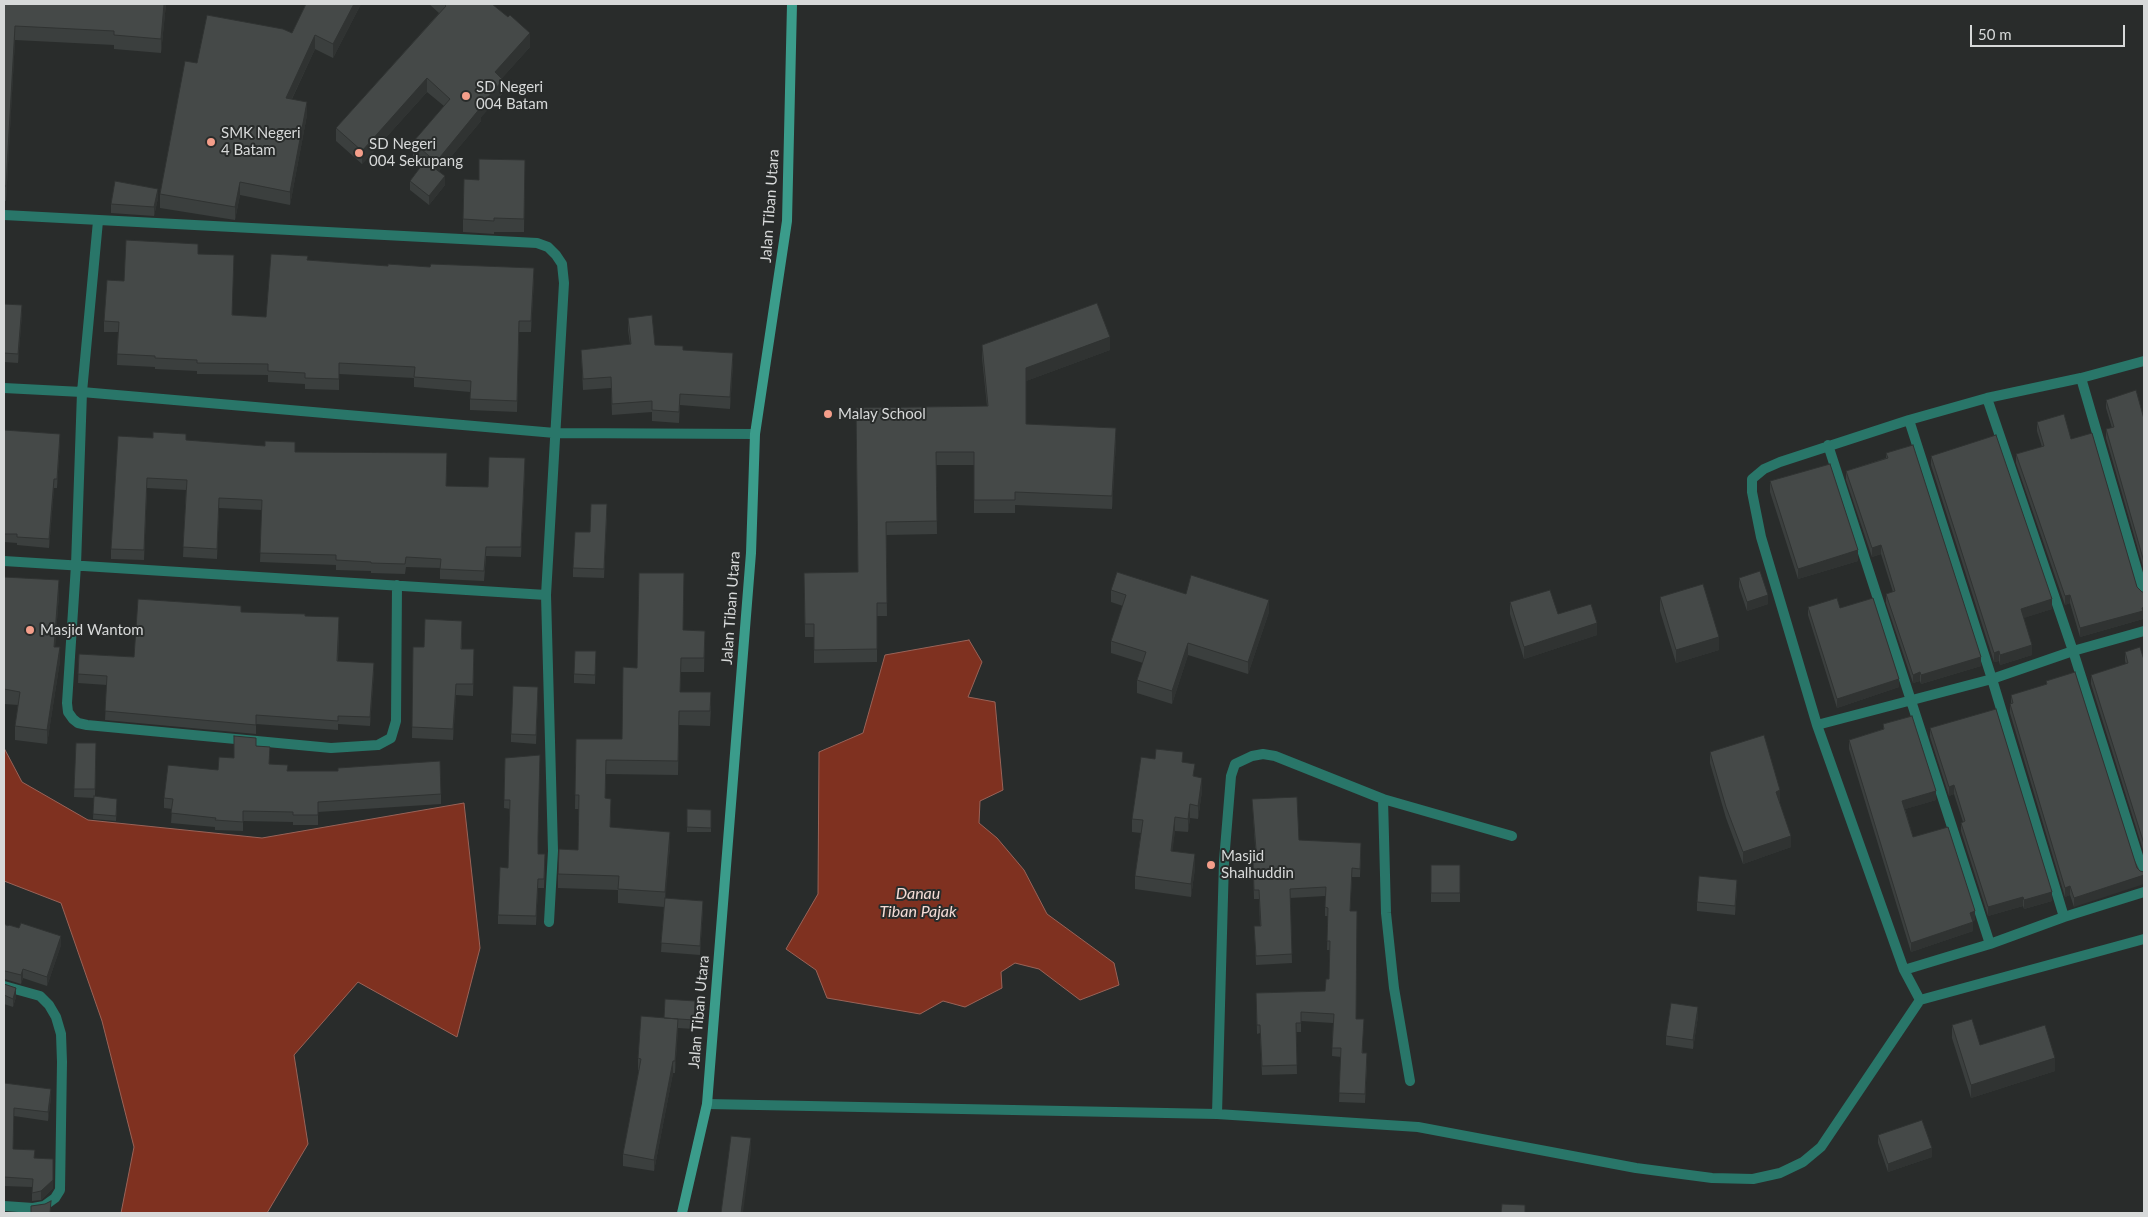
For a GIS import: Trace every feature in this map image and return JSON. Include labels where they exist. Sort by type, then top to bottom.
[{"type":"street","name":"Jalan Tiban Utara","points":[[682,1213],[707,1104],[751,553],[755,434],[787,222],[792,4]]},
{"type":"street","points":[[4,215],[537,243],[548,247],[562,264],[564,283],[546,596],[553,851],[550,922]]},
{"type":"street","points":[[98,221],[82,392],[76,564],[68,712],[78,723],[331,748],[378,745],[391,738],[396,721],[397,585]]},
{"type":"street","points":[[1920,1000],[1904,970],[1817,726],[1761,537],[1752,492],[1752,479],[1764,469],[1828,445],[1909,420],[1987,398],[2081,378],[2144,361]]},
{"type":"street","points":[[2081,378],[2144,594]]},
{"type":"street","points":[[4,388],[82,392],[555,434],[755,434]]},
{"type":"street","points":[[1987,398],[2073,651],[2144,875]]},
{"type":"street","points":[[1909,420],[1992,679],[2064,917]]},
{"type":"street","points":[[1828,445],[1990,944]]},
{"type":"street","points":[[4,561],[76,564],[546,596]]},
{"type":"street","points":[[1817,726],[1992,679],[2073,651],[2144,631]]},
{"type":"street","points":[[1217,1114],[1224,861],[1231,776],[1235,764],[1252,756],[1263,754],[1275,756],[1383,799],[1512,836]]},
{"type":"street","points":[[1383,799],[1386,912],[1394,988],[1410,1081]]},
{"type":"street","points":[[1904,970],[1990,944],[2064,917],[2144,892]]},
{"type":"street","points":[[707,1104],[1217,1114],[1418,1127],[1636,1168],[1712,1178],[1752,1179],[1780,1173],[1803,1162],[1821,1146],[1920,1000],[2144,940]]},
{"type":"street","points":[[4,986],[40,996],[48,1004],[56,1017],[60,1034],[62,1062],[60,1190],[55,1198],[44,1206],[34,1208],[4,1206]]},
{"type":"water","name":"Danau Tiban Pajak","points":[[969,640],[982,662],[968,697],[995,702],[1003,790],[980,801],[979,823],[997,838],[1024,870],[1047,914],[1114,963],[1119,985],[1080,1000],[1039,969],[1015,963],[1001,972],[1002,988],[965,1007],[943,1001],[920,1014],[827,998],[816,970],[786,949],[818,894],[819,752],[863,733],[885,655]]},
{"type":"water","points":[[4,748],[22,782],[88,820],[262,838],[464,803],[480,948],[457,1037],[358,982],[294,1055],[308,1144],[267,1213],[121,1213],[134,1147],[102,1021],[61,903],[4,881]]},
{"type":"building","points":[[4,4],[164,4],[161,39],[114,35],[114,31],[15,26],[6,186],[4,186]]},
{"type":"building","points":[[306,4],[354,4],[333,44],[315,35],[286,98],[307,102],[290,192],[240,182],[235,207],[160,194],[185,61],[197,63],[207,15],[283,29],[292,33]]},
{"type":"building","points":[[444,4],[492,4],[508,17],[510,15],[530,33],[495,72],[503,80],[436,162],[413,142],[450,99],[427,78],[362,151],[336,128],[446,6]]},
{"type":"building","points":[[479,159],[525,160],[524,219],[494,218],[494,221],[463,219],[464,179],[479,180]]},
{"type":"building","points":[[425,161],[445,176],[429,196],[410,181]]},
{"type":"building","points":[[115,181],[158,189],[154,207],[111,204]]},
{"type":"building","points":[[126,240],[198,244],[198,254],[234,255],[232,315],[266,317],[271,254],[308,256],[307,260],[388,266],[388,264],[430,267],[431,264],[534,268],[531,321],[519,321],[517,401],[470,399],[471,381],[414,377],[415,367],[339,363],[339,379],[305,378],[305,373],[268,371],[268,364],[197,363],[197,360],[117,354],[119,322],[104,321],[107,280],[124,281]]},
{"type":"building","name":"Malay School","points":[[1097,303],[1110,337],[1026,368],[1026,424],[1116,428],[1112,496],[1015,492],[1015,500],[974,500],[974,452],[936,452],[937,521],[886,522],[887,603],[877,603],[877,649],[814,650],[814,624],[805,624],[804,573],[858,572],[856,408],[988,406],[982,345]]},
{"type":"building","points":[[4,304],[22,305],[18,354],[4,353]]},
{"type":"building","points":[[652,315],[655,345],[683,346],[683,350],[733,353],[730,397],[680,394],[679,412],[652,410],[652,401],[612,404],[611,377],[583,379],[581,350],[631,344],[628,318]]},
{"type":"building","points":[[2136,390],[2144,419],[2144,562],[2106,429],[2114,427],[2106,400]]},
{"type":"building","points":[[2064,414],[2071,439],[2092,433],[2137,587],[2144,592],[2143,611],[2080,628],[2070,595],[2065,596],[2016,454],[2044,446],[2037,422]]},
{"type":"building","points":[[4,430],[60,434],[57,479],[54,479],[49,539],[17,537],[17,534],[4,534]]},
{"type":"building","points":[[153,432],[186,434],[186,440],[265,446],[265,441],[295,442],[295,452],[447,453],[446,486],[488,487],[489,457],[525,458],[521,547],[486,547],[484,571],[440,569],[441,559],[406,557],[405,564],[371,563],[336,560],[336,555],[260,553],[262,500],[219,498],[217,549],[183,547],[187,480],[147,478],[144,550],[111,549],[118,436],[153,438]]},
{"type":"building","points":[[1996,435],[2052,599],[2021,609],[2032,645],[2000,655],[1999,651],[1994,653],[1931,456]]},
{"type":"building","points":[[1913,445],[1981,657],[1921,675],[1920,672],[1913,675],[1886,594],[1895,591],[1881,545],[1872,548],[1846,471],[1888,458],[1886,453]]},
{"type":"building","points":[[1830,464],[1858,550],[1798,569],[1770,481]]},
{"type":"building","points":[[591,504],[607,504],[604,569],[573,568],[575,532],[590,532]]},
{"type":"building","points":[[1760,571],[1768,595],[1747,602],[1739,578]]},
{"type":"building","points":[[1117,572],[1186,594],[1191,575],[1269,600],[1248,662],[1188,643],[1172,691],[1137,680],[1146,652],[1111,641],[1126,595],[1111,590]]},
{"type":"building","points":[[639,573],[684,573],[683,630],[705,631],[704,658],[681,658],[680,692],[711,692],[710,711],[679,711],[678,761],[606,760],[605,798],[611,799],[610,827],[670,832],[665,892],[618,889],[619,876],[558,874],[559,849],[578,850],[579,795],[575,795],[576,739],[622,739],[623,667],[637,668]]},
{"type":"building","points":[[4,577],[59,580],[54,647],[60,647],[47,730],[15,726],[20,692],[4,689]]},
{"type":"building","points":[[1703,584],[1719,637],[1676,650],[1660,597]]},
{"type":"building","points":[[1550,590],[1558,614],[1591,604],[1597,623],[1524,647],[1510,602]]},
{"type":"building","points":[[1837,598],[1840,608],[1873,598],[1899,679],[1837,699],[1808,607]]},
{"type":"building","points":[[138,599],[241,606],[241,612],[339,617],[337,661],[374,663],[370,717],[338,716],[338,721],[256,715],[256,725],[105,711],[107,676],[78,674],[79,654],[134,657]]},
{"type":"building","points":[[425,619],[462,621],[461,649],[474,649],[473,684],[456,684],[453,729],[412,727],[413,647],[424,647]]},
{"type":"building","points":[[2140,647],[2144,660],[2144,844],[2091,675],[2128,663],[2125,652]]},
{"type":"building","points":[[575,651],[596,651],[595,675],[574,674]]},
{"type":"building","points":[[2075,672],[2137,868],[2144,872],[2144,875],[2074,898],[2070,886],[2065,888],[2010,704],[2013,703],[2011,695],[2047,684],[2046,681]]},
{"type":"building","points":[[513,686],[538,687],[536,735],[511,734]]},
{"type":"building","points":[[1996,709],[2052,892],[2024,900],[2023,897],[1988,907],[1961,823],[1965,821],[1954,785],[1949,787],[1930,728]]},
{"type":"building","points":[[1912,716],[1936,791],[1902,801],[1913,837],[1948,827],[1975,911],[1970,913],[1973,922],[1911,943],[1849,740],[1884,729],[1883,724]]},
{"type":"building","points":[[1764,735],[1780,790],[1776,792],[1791,836],[1743,852],[1726,807],[1710,752]]},
{"type":"building","points":[[234,736],[256,738],[256,746],[270,747],[269,764],[288,765],[287,771],[338,771],[338,768],[440,761],[441,794],[318,802],[318,815],[293,815],[293,812],[243,811],[243,822],[171,813],[173,799],[164,798],[168,765],[218,770],[219,757],[234,758]]},
{"type":"building","points":[[76,743],[96,743],[95,789],[74,789]]},
{"type":"building","points":[[1156,749],[1183,752],[1182,762],[1195,764],[1193,776],[1202,778],[1198,806],[1190,804],[1188,819],[1175,817],[1171,851],[1195,854],[1191,884],[1135,876],[1143,820],[1132,819],[1141,757],[1155,759]]},
{"type":"building","points":[[540,755],[538,854],[545,854],[544,879],[538,879],[536,916],[498,915],[500,867],[508,868],[510,800],[504,800],[505,758]]},
{"type":"building","points":[[94,796],[117,799],[116,816],[93,814]]},
{"type":"building","points":[[1297,797],[1299,840],[1361,843],[1360,869],[1352,868],[1350,911],[1357,911],[1356,1019],[1364,1019],[1362,1053],[1367,1053],[1365,1094],[1339,1093],[1341,1048],[1332,1048],[1334,1014],[1301,1012],[1301,1023],[1296,1023],[1297,1065],[1262,1066],[1260,1025],[1257,1025],[1256,993],[1325,991],[1326,979],[1329,979],[1330,941],[1327,941],[1328,908],[1325,907],[1326,887],[1290,889],[1292,954],[1256,956],[1254,926],[1261,926],[1259,890],[1254,890],[1253,862],[1257,862],[1252,799]]},
{"type":"building","points":[[687,809],[711,810],[711,828],[687,827]]},
{"type":"building","points":[[1431,865],[1460,865],[1460,893],[1431,893]]},
{"type":"building","points":[[1699,876],[1737,880],[1735,906],[1697,902]]},
{"type":"building","points":[[665,898],[703,901],[700,946],[661,943]]},
{"type":"building","points":[[21,923],[61,936],[47,977],[23,969],[21,975],[4,971],[4,924],[19,928]]},
{"type":"building","points":[[4,984],[16,988],[13,999],[4,995]]},
{"type":"building","points":[[665,999],[695,1001],[694,1020],[664,1018]]},
{"type":"building","points":[[1671,1003],[1698,1007],[1693,1040],[1666,1036]]},
{"type":"building","points":[[641,1016],[678,1019],[675,1061],[673,1061],[654,1160],[623,1154],[641,1059],[638,1058]]},
{"type":"building","points":[[1972,1019],[1980,1045],[2045,1025],[2055,1058],[1971,1085],[1952,1025]]},
{"type":"building","points":[[4,1083],[51,1089],[48,1112],[14,1108],[13,1149],[35,1150],[34,1158],[53,1159],[53,1180],[41,1191],[32,1193],[33,1179],[4,1177]]},
{"type":"building","points":[[1922,1120],[1932,1148],[1888,1164],[1878,1135]]},
{"type":"building","points":[[731,1136],[751,1138],[741,1213],[721,1213]]},
{"type":"building","points":[[51,1201],[50,1213],[31,1213],[31,1206]]},
{"type":"building","points":[[1502,1204],[1525,1205],[1525,1213],[1501,1213]]},
{"type":"place","name":"SD Negeri 004 Batam","points":[[466,96]]},
{"type":"place","name":"SMK Negeri 4 Batam","points":[[211,142]]},
{"type":"place","name":"SD Negeri 004 Sekupang","points":[[359,153]]},
{"type":"place","name":"Malay School","points":[[828,414]]},
{"type":"place","name":"Masjid Wantom","points":[[30,630]]},
{"type":"place","name":"Masjid Shalhuddin","points":[[1211,865]]}]
